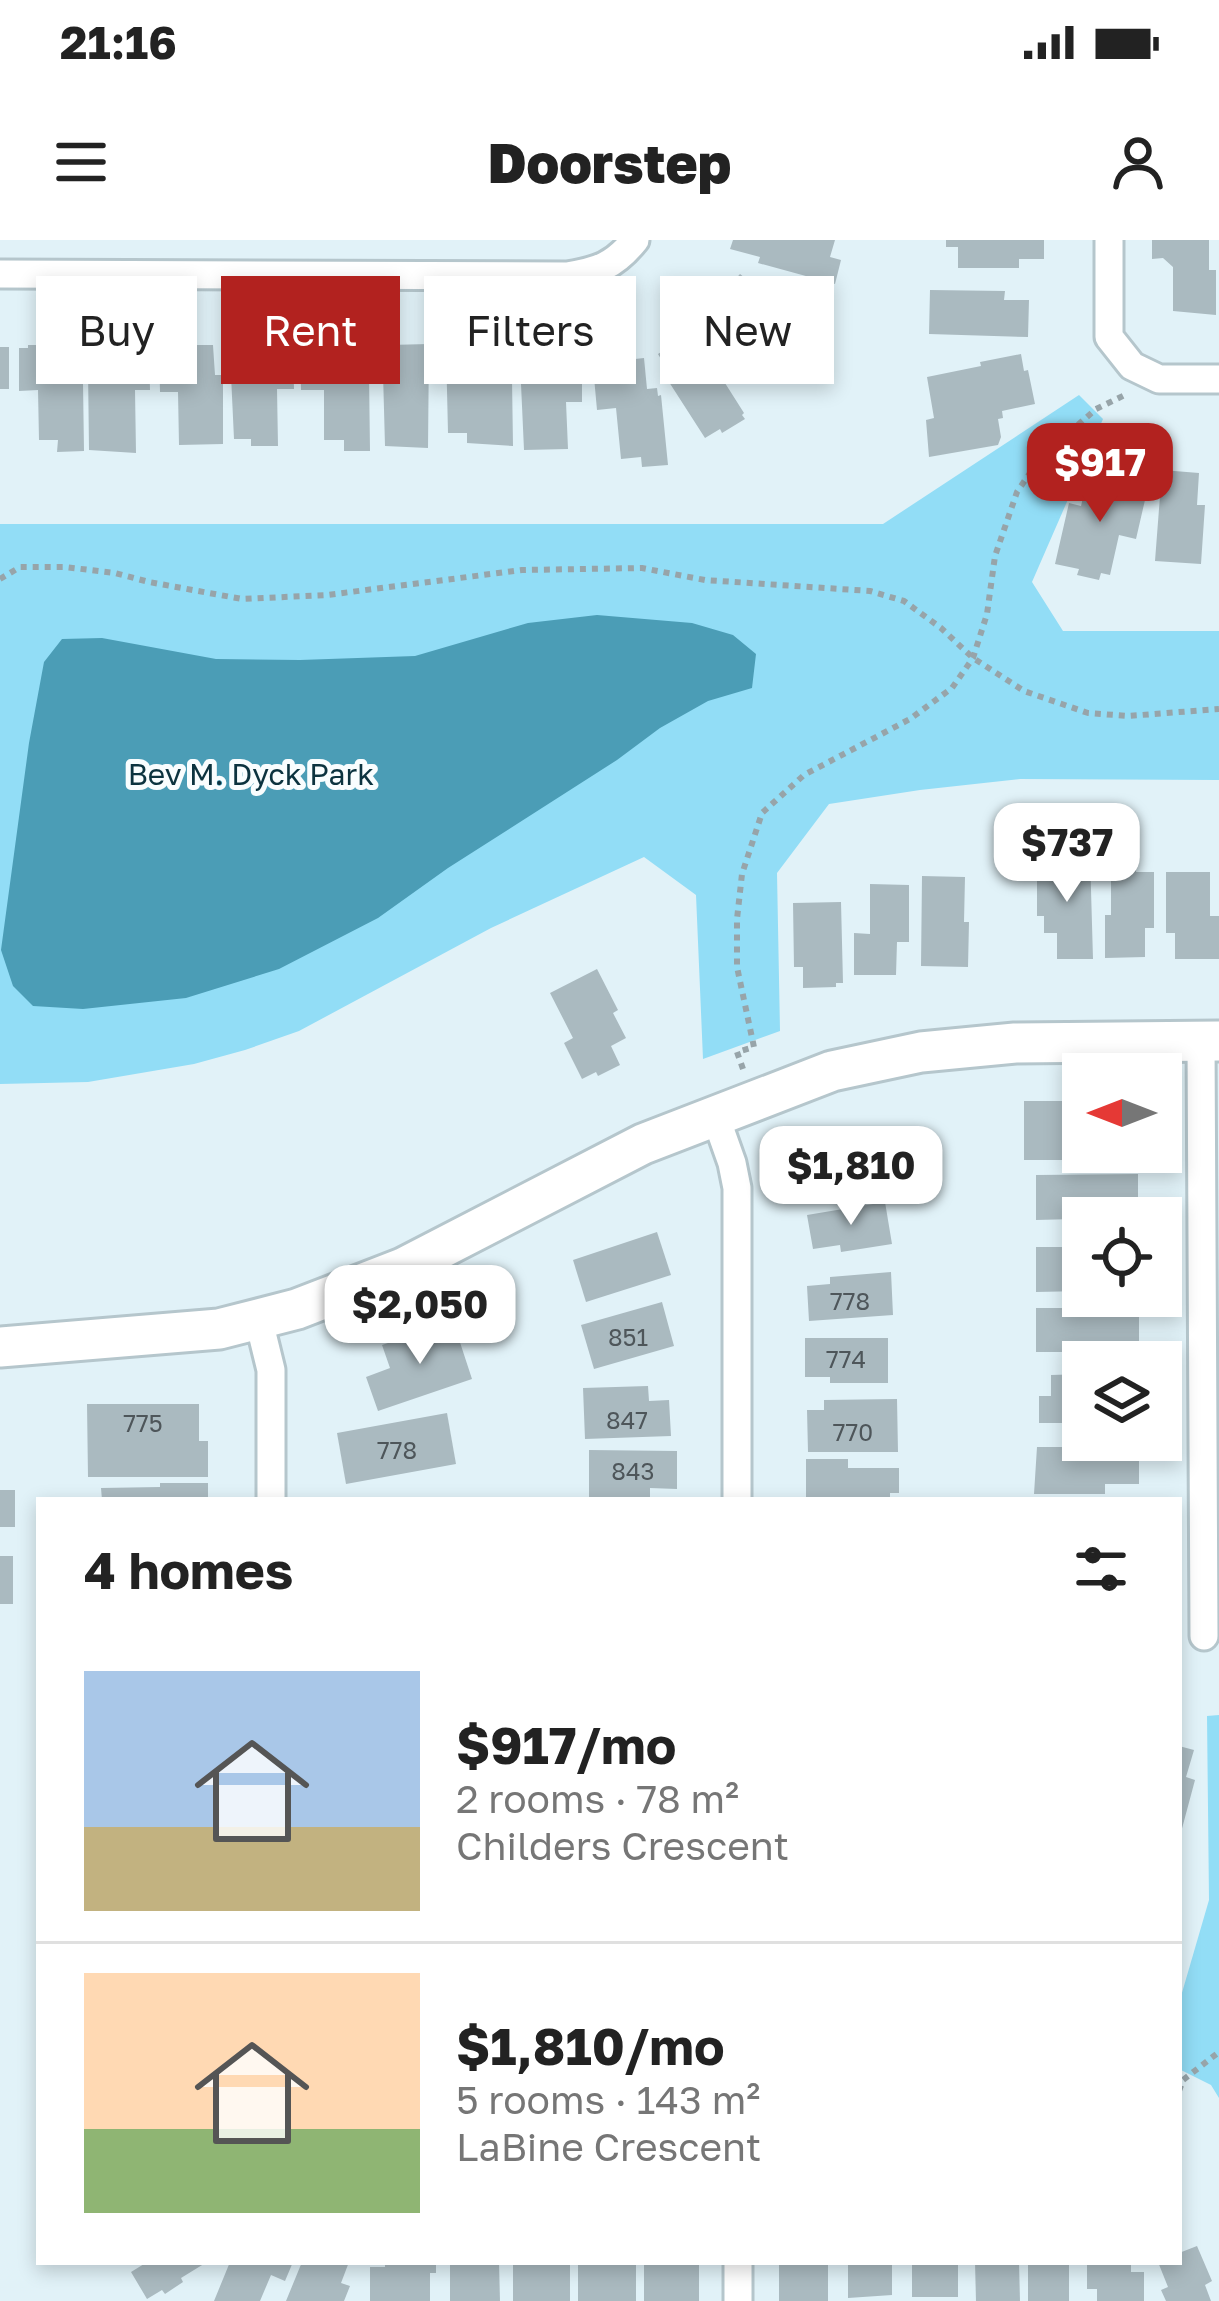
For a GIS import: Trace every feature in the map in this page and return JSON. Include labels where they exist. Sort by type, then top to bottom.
[{"type":"main road","points":[[0,1347],[154,1336],[259,1321],[404,1268],[643,1144],[832,1071],[921,1052],[1016,1043],[1210,1041]]},
{"type":"street","points":[[0,274],[567,276],[600,270],[634,240]]},
{"type":"street","points":[[1109,240],[1109,338],[1132,367],[1159,379],[1219,380]]},
{"type":"street","points":[[1204,1636],[1210,1041]]},
{"type":"street","points":[[715,1115],[737,1188],[737,1497]]},
{"type":"street","points":[[259,1321],[271,1370],[271,1497]]},
{"type":"street","points":[[738,2265],[738,2301]]},
{"type":"path","points":[[755,1100],[737,1052],[754,1047],[737,967],[737,919],[742,874],[762,813],[804,775],[910,718],[952,688],[973,658],[987,614],[995,556],[1017,492],[1034,467],[1096,409]]},
{"type":"path","points":[[0,579],[20,567],[65,567],[242,598],[327,595],[522,569],[642,568],[705,580],[870,591],[904,602],[973,658],[1024,691],[1088,713],[1128,716],[1219,709]]},
{"type":"path","points":[[1182,2084],[1219,2052]]},
{"type":"green space","name":"Bev M. Dyck Park","points":[[1079,395],[1103,419],[1032,582],[1063,631],[1219,631],[1219,780],[1020,779],[829,804],[777,873],[780,1031],[703,1059],[696,895],[644,857],[491,928],[299,1031],[194,1064],[88,1082],[0,1084],[0,524],[883,524]]},
{"type":"green space","points":[[1219,1715],[1219,2098],[1211,2085],[1182,2070],[1182,1993],[1209,1900],[1207,1716]]},
{"type":"shaded area","points":[[597,615],[692,623],[733,635],[756,654],[752,688],[708,701],[660,728],[378,918],[279,969],[186,998],[83,1009],[33,1006],[13,986],[1,950],[29,743],[44,662],[62,639],[102,638],[216,659],[415,656],[528,623]]},
{"type":"building","points":[[733,240],[835,240],[830,257],[841,260],[835,284],[834,276],[806,276],[758,263],[760,257],[730,249]]},
{"type":"building","points":[[946,240],[1044,240],[1044,259],[1019,259],[1019,268],[958,268],[958,247],[946,247]]},
{"type":"building","points":[[1152,240],[1209,240],[1209,270],[1216,270],[1216,315],[1173,311],[1173,267],[1163,258],[1152,259]]},
{"type":"building","points":[[930,290],[1005,291],[1004,300],[1029,300],[1028,337],[929,334]]},
{"type":"building","points":[[424,344],[428,448],[385,446],[383,384],[400,384],[400,345]]},
{"type":"building","points":[[36,345],[36,384],[83,384],[84,451],[57,452],[58,440],[39,440],[38,390],[19,391],[19,348]]},
{"type":"building","points":[[197,345],[213,345],[215,375],[221,375],[223,384],[223,444],[179,445],[178,392],[160,392],[160,384],[197,384]]},
{"type":"building","points":[[0,347],[9,347],[9,389],[0,389]]},
{"type":"building","points":[[1021,354],[1035,404],[1002,411],[998,445],[929,457],[926,420],[934,418],[927,377]]},
{"type":"building","points":[[644,358],[647,389],[657,388],[661,395],[668,465],[642,467],[641,457],[621,459],[616,408],[597,410],[595,384],[636,384],[636,359]]},
{"type":"building","points":[[88,384],[150,384],[150,390],[135,390],[136,453],[89,450]]},
{"type":"building","points":[[231,384],[294,384],[294,389],[277,389],[278,446],[251,446],[251,439],[234,439]]},
{"type":"building","points":[[301,384],[369,384],[370,451],[344,451],[344,440],[324,440],[324,390],[301,390]]},
{"type":"building","points":[[447,384],[512,384],[513,446],[467,443],[467,433],[448,433]]},
{"type":"building","points":[[521,384],[582,384],[582,402],[566,402],[568,449],[524,450]]},
{"type":"building","points":[[670,384],[726,384],[745,419],[705,438]]},
{"type":"building","points":[[1162,470],[1199,473],[1197,505],[1205,505],[1201,564],[1155,561]]},
{"type":"building","points":[[1089,472],[1148,487],[1136,539],[1119,535],[1110,575],[1101,573],[1099,580],[1055,564],[1069,503],[1081,506]]},
{"type":"building","points":[[1060,855],[1090,855],[1093,959],[1057,959],[1057,933],[1044,933],[1044,916],[1037,916],[1037,863],[1060,863]]},
{"type":"building","points":[[1111,865],[1136,865],[1136,872],[1154,872],[1154,928],[1145,928],[1145,957],[1105,958]]},
{"type":"building","points":[[1166,872],[1210,872],[1210,916],[1219,916],[1219,959],[1175,959],[1175,933],[1166,933]]},
{"type":"building","points":[[922,876],[965,877],[968,967],[921,966]]},
{"type":"building","points":[[870,884],[909,885],[909,942],[897,942],[896,975],[854,975],[854,933],[870,934]]},
{"type":"building","points":[[841,902],[843,983],[803,988],[803,967],[794,967],[793,903]]},
{"type":"building","points":[[597,969],[626,1038],[611,1046],[620,1065],[582,1079],[564,1043],[573,1038],[550,993]]},
{"type":"building","points":[[1024,1101],[1062,1101],[1062,1160],[1024,1160]]},
{"type":"building","points":[[883,1132],[892,1179],[813,1193],[806,1154],[832,1150],[831,1141]]},
{"type":"building","points":[[1138,1174],[1138,1197],[1062,1197],[1062,1219],[1036,1220],[1036,1175]]},
{"type":"building","points":[[885,1202],[892,1244],[841,1252],[840,1245],[813,1249],[807,1215]]},
{"type":"building","points":[[657,1232],[671,1275],[586,1302],[573,1260]]},
{"type":"building","points":[[1036,1247],[1062,1247],[1062,1291],[1036,1292]]},
{"type":"building","points":[[891,1272],[893,1315],[809,1321],[807,1286],[830,1284],[830,1277]]},
{"type":"building","points":[[662,1302],[674,1346],[594,1369],[581,1325]]},
{"type":"building","points":[[1036,1308],[1062,1308],[1062,1317],[1139,1317],[1139,1341],[1062,1341],[1062,1352],[1036,1352]]},
{"type":"building","points":[[453,1321],[472,1379],[378,1411],[366,1377],[390,1368],[382,1345]]},
{"type":"building","points":[[805,1338],[888,1338],[888,1383],[830,1383],[830,1377],[805,1377]]},
{"type":"building","points":[[1051,1375],[1062,1375],[1062,1423],[1039,1423],[1039,1396],[1051,1396]]},
{"type":"building","points":[[648,1386],[649,1401],[669,1400],[671,1436],[585,1439],[583,1388]]},
{"type":"building","points":[[897,1399],[898,1452],[808,1452],[807,1410],[824,1410],[824,1400]]},
{"type":"building","points":[[87,1404],[199,1404],[199,1441],[208,1441],[208,1477],[88,1477]]},
{"type":"building","points":[[447,1413],[456,1464],[346,1484],[337,1433]]},
{"type":"building","points":[[1037,1447],[1062,1447],[1062,1461],[1139,1461],[1139,1484],[1105,1484],[1105,1494],[1034,1494]]},
{"type":"building","points":[[589,1450],[677,1451],[677,1489],[650,1488],[650,1497],[589,1497]]},
{"type":"building","points":[[806,1459],[848,1459],[848,1468],[899,1468],[899,1493],[890,1493],[890,1497],[806,1497]]},
{"type":"building","points":[[160,1483],[208,1483],[208,1497],[102,1497],[101,1488],[160,1487]]},
{"type":"building","points":[[0,1490],[15,1490],[15,1527],[0,1527]]},
{"type":"building","points":[[0,1556],[13,1556],[13,1604],[0,1604]]},
{"type":"building","points":[[1182,1747],[1194,1750],[1186,1777],[1195,1780],[1182,1829]]},
{"type":"building","points":[[1197,2246],[1212,2281],[1205,2285],[1211,2301],[1166,2301],[1161,2290],[1168,2287],[1159,2265],[1182,2265],[1182,2252]]},
{"type":"building","points":[[142,2265],[202,2265],[165,2294],[162,2290],[147,2299],[131,2272]]},
{"type":"building","points":[[229,2265],[292,2265],[285,2281],[271,2275],[260,2301],[214,2301]]},
{"type":"building","points":[[301,2265],[348,2265],[341,2283],[350,2286],[344,2301],[286,2301]]},
{"type":"building","points":[[436,2265],[436,2273],[430,2273],[430,2301],[370,2301],[370,2267]]},
{"type":"building","points":[[450,2265],[499,2265],[500,2301],[450,2301]]},
{"type":"building","points":[[513,2265],[570,2265],[570,2301],[513,2301]]},
{"type":"building","points":[[578,2265],[636,2265],[636,2301],[578,2301]]},
{"type":"building","points":[[644,2265],[699,2265],[699,2301],[644,2301]]},
{"type":"building","points":[[779,2265],[828,2265],[828,2301],[779,2301]]},
{"type":"building","points":[[848,2265],[892,2265],[892,2295],[848,2298]]},
{"type":"building","points":[[912,2265],[958,2265],[958,2297],[912,2297]]},
{"type":"building","points":[[975,2265],[1019,2265],[1020,2301],[976,2301]]},
{"type":"building","points":[[1028,2265],[1069,2265],[1069,2301],[1028,2301]]},
{"type":"building","points":[[1087,2265],[1131,2265],[1131,2272],[1144,2272],[1144,2301],[1097,2301],[1097,2289],[1087,2289]]}]
